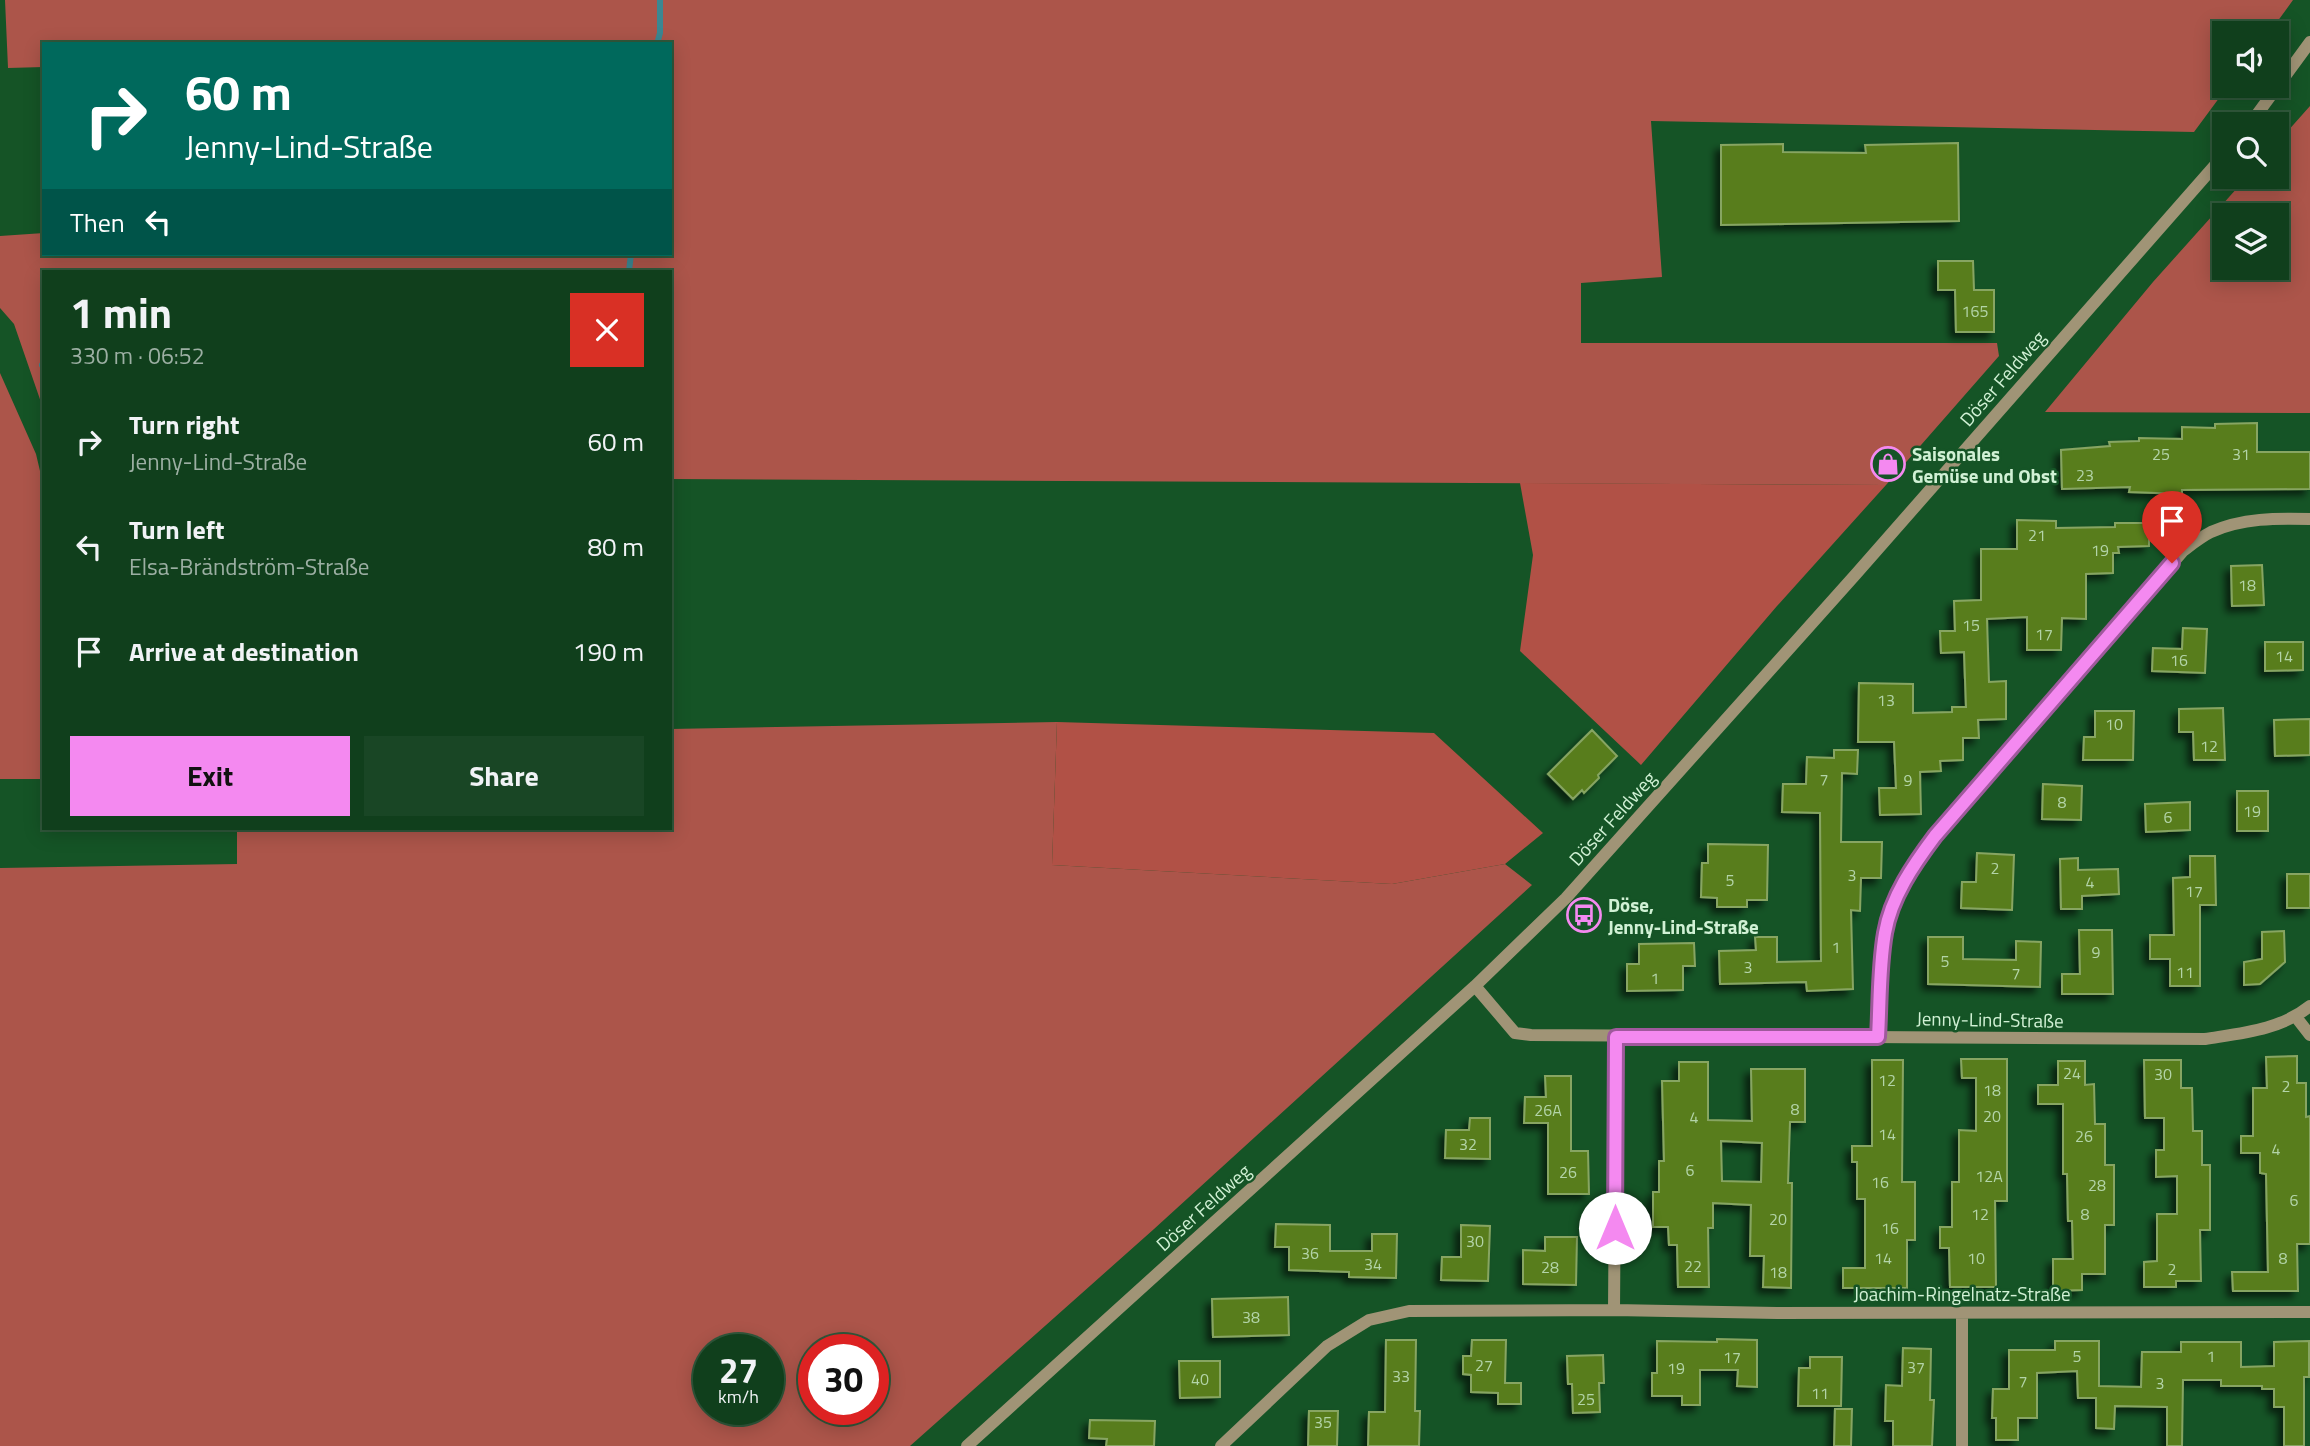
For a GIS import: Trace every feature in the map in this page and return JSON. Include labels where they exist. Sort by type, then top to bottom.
[{"type":"street","points":[[2259,112],[2310,42]]},
{"type":"street","name":"Döser Feldweg","points":[[967,1446],[1475,986],[1566,898],[1856,574],[2212,169]]},
{"type":"street","points":[[1878,1037],[1885,932],[1892,908],[1903,886],[1935,836],[2182,551],[2209,533],[2234,524],[2265,519],[2310,519]]},
{"type":"street","name":"Jenny-Lind-Straße","points":[[1475,986],[1515,1033],[1531,1035],[2206,1039],[2259,1030],[2297,1017],[2310,1006]]},
{"type":"street","points":[[2297,1017],[2310,1035]]},
{"type":"street","points":[[1614,1310],[1616,1037]]},
{"type":"street","name":"Joachim-Ringelnatz-Straße","points":[[1221,1446],[1319,1352],[1369,1321],[1409,1311],[2310,1312]]},
{"type":"street","points":[[1962,1312],[1962,1446]]},
{"type":"shaded area","points":[[5,0],[2293,0],[2278,21],[2212,21],[2212,98],[2219,98],[2194,132],[1651,121],[1662,277],[1581,283],[1581,343],[1997,343],[1999,356],[1886,485],[672,479],[672,270],[42,270],[42,405],[14,324],[0,308],[0,236],[42,233],[42,256],[672,256],[672,42],[42,42],[42,67],[8,68]]},
{"type":"shaded area","points":[[2310,106],[2310,413],[2045,412],[2153,282],[2212,216],[2212,280],[2289,280],[2289,203],[2224,203],[2236,189],[2289,189],[2289,130]]},
{"type":"shaded area","points":[[0,373],[36,454],[42,480],[42,779],[0,779]]},
{"type":"shaded area","points":[[1520,483],[1886,485],[1777,606],[1641,765],[1520,651],[1533,555]]},
{"type":"shaded area","points":[[1057,722],[1052,865],[1392,884],[1505,864],[1532,885],[1154,1229],[910,1446],[0,1446],[0,868],[237,864],[237,830],[672,830],[672,729]]},
{"type":"shaded area","points":[[1057,722],[1434,733],[1543,833],[1505,864],[1392,884],[1052,865]]},
{"type":"building","points":[[1958,143],[1959,221],[1721,225],[1721,145],[1783,144],[1783,152],[1866,153],[1865,145]]},
{"type":"building","points":[[1938,261],[1973,261],[1974,290],[1994,290],[1994,332],[1956,332],[1955,290],[1938,290]]},
{"type":"building","points":[[2257,423],[2257,452],[2310,452],[2310,489],[2182,490],[2182,494],[2129,492],[2130,487],[2062,489],[2061,450],[2110,446],[2109,442],[2139,441],[2139,438],[2182,439],[2182,427],[2215,428],[2215,424]]},
{"type":"building","points":[[2017,520],[2056,521],[2056,528],[2115,527],[2115,523],[2149,523],[2149,546],[2118,547],[2119,553],[2113,553],[2113,573],[2086,574],[2086,619],[2062,618],[2061,650],[2027,650],[2027,617],[1987,619],[1989,682],[2006,681],[2006,719],[1978,720],[1979,738],[1963,738],[1963,760],[1940,761],[1941,771],[1920,772],[1921,814],[1880,815],[1879,788],[1896,788],[1894,742],[1858,742],[1859,683],[1913,684],[1913,713],[1952,712],[1952,707],[1966,707],[1964,652],[1941,653],[1940,631],[1955,631],[1954,601],[1981,600],[1981,549],[2017,549]]},
{"type":"building","points":[[2262,565],[2264,605],[2232,606],[2231,566]]},
{"type":"building","points":[[2183,628],[2207,629],[2205,673],[2152,671],[2153,648],[2182,649]]},
{"type":"building","points":[[2265,642],[2303,642],[2303,670],[2265,671]]},
{"type":"building","points":[[2223,708],[2225,760],[2194,760],[2193,732],[2179,732],[2179,709]]},
{"type":"building","points":[[2095,711],[2134,711],[2133,760],[2083,760],[2084,737],[2095,737]]},
{"type":"building","points":[[2310,719],[2310,755],[2275,756],[2274,720]]},
{"type":"building","points":[[1592,730],[1617,756],[1584,793],[1582,790],[1573,799],[1548,774]]},
{"type":"building","points":[[1834,750],[1858,750],[1857,774],[1842,773],[1841,842],[1882,842],[1881,878],[1861,878],[1860,911],[1851,910],[1853,989],[1807,991],[1806,982],[1720,984],[1719,951],[1756,950],[1755,937],[1777,937],[1777,962],[1821,961],[1820,813],[1782,812],[1783,784],[1806,784],[1807,757],[1834,758]]},
{"type":"building","points":[[2043,784],[2082,786],[2081,820],[2042,819]]},
{"type":"building","points":[[2237,791],[2268,791],[2268,831],[2237,831]]},
{"type":"building","points":[[2190,802],[2190,830],[2146,832],[2145,804]]},
{"type":"building","points":[[1708,844],[1768,845],[1767,900],[1747,900],[1747,907],[1717,907],[1717,898],[1701,897],[1702,863],[1708,863]]},
{"type":"building","points":[[1977,853],[2014,855],[2012,910],[1961,908],[1962,882],[1976,882]]},
{"type":"building","points":[[2190,856],[2215,856],[2216,905],[2200,905],[2200,986],[2170,986],[2170,959],[2150,959],[2150,935],[2174,935],[2173,878],[2190,877]]},
{"type":"building","points":[[2078,858],[2078,870],[2118,869],[2119,894],[2082,896],[2082,909],[2061,909],[2060,859]]},
{"type":"building","points":[[2287,874],[2310,874],[2310,908],[2287,908]]},
{"type":"building","points":[[2079,930],[2112,930],[2113,994],[2062,994],[2062,974],[2080,974]]},
{"type":"building","points":[[2284,931],[2285,962],[2260,984],[2244,985],[2244,962],[2262,959],[2262,932]]},
{"type":"building","points":[[1928,937],[1963,937],[1963,959],[2016,960],[2016,941],[2041,942],[2040,987],[1928,984]]},
{"type":"building","points":[[1694,943],[1695,966],[1683,966],[1683,990],[1627,991],[1627,964],[1639,964],[1639,944]]},
{"type":"building","points":[[2297,1056],[2297,1083],[2306,1083],[2306,1117],[2310,1116],[2310,1244],[2297,1244],[2298,1291],[2233,1291],[2232,1272],[2268,1272],[2266,1174],[2260,1173],[2260,1153],[2241,1153],[2241,1136],[2253,1136],[2253,1088],[2267,1088],[2266,1057]]},
{"type":"building","points":[[1961,1059],[2007,1059],[2007,1201],[1995,1201],[1996,1287],[1950,1287],[1949,1248],[1940,1248],[1940,1227],[1952,1227],[1952,1182],[1959,1182],[1959,1130],[1976,1131],[1976,1078],[1962,1078]]},
{"type":"building","points":[[1872,1060],[1903,1060],[1902,1182],[1915,1182],[1915,1240],[1907,1240],[1907,1288],[1843,1288],[1843,1268],[1865,1268],[1865,1199],[1857,1199],[1857,1162],[1852,1162],[1852,1146],[1872,1146]]},
{"type":"building","points":[[2144,1060],[2181,1060],[2181,1088],[2192,1088],[2193,1131],[2202,1131],[2202,1165],[2210,1165],[2210,1230],[2200,1230],[2201,1281],[2176,1281],[2176,1287],[2144,1287],[2144,1262],[2157,1261],[2157,1214],[2177,1214],[2177,1176],[2156,1177],[2156,1150],[2164,1150],[2164,1118],[2145,1118]]},
{"type":"building","points":[[2058,1061],[2085,1061],[2085,1085],[2094,1084],[2095,1124],[2105,1124],[2105,1165],[2114,1165],[2114,1225],[2105,1225],[2105,1274],[2082,1274],[2082,1290],[2053,1291],[2053,1259],[2073,1259],[2072,1221],[2068,1221],[2067,1174],[2063,1174],[2063,1104],[2038,1104],[2038,1085],[2058,1085]]},
{"type":"building","points":[[1679,1062],[1708,1062],[1708,1120],[1752,1121],[1751,1069],[1805,1069],[1805,1122],[1790,1122],[1788,1183],[1792,1183],[1791,1288],[1763,1287],[1764,1256],[1750,1256],[1751,1205],[1713,1203],[1713,1228],[1708,1228],[1709,1287],[1678,1287],[1677,1245],[1669,1245],[1668,1227],[1653,1227],[1653,1192],[1659,1192],[1659,1161],[1664,1161],[1662,1081],[1679,1081]],"holes":[[[1721,1141],[1762,1143],[1761,1182],[1722,1181]]]},
{"type":"building","points":[[1545,1076],[1571,1076],[1571,1151],[1588,1151],[1589,1194],[1548,1194],[1548,1123],[1524,1123],[1525,1097],[1546,1097]]},
{"type":"building","points":[[1470,1118],[1490,1118],[1490,1159],[1445,1158],[1446,1130],[1469,1130]]},
{"type":"building","points":[[1276,1224],[1330,1225],[1330,1251],[1372,1251],[1372,1234],[1397,1234],[1396,1278],[1349,1277],[1349,1272],[1289,1270],[1289,1247],[1275,1247]]},
{"type":"building","points":[[1461,1225],[1490,1226],[1488,1281],[1441,1280],[1442,1257],[1461,1257]]},
{"type":"building","points":[[1545,1237],[1577,1237],[1576,1285],[1523,1284],[1523,1250],[1545,1251]]},
{"type":"building","points":[[1288,1297],[1289,1335],[1213,1337],[1212,1299]]},
{"type":"building","points":[[1717,1339],[1757,1340],[1757,1387],[1737,1386],[1738,1370],[1700,1370],[1700,1405],[1682,1405],[1682,1396],[1652,1396],[1652,1373],[1657,1373],[1657,1341],[1717,1342]]},
{"type":"building","points":[[1386,1340],[1416,1340],[1415,1411],[1420,1411],[1419,1446],[1368,1446],[1369,1412],[1385,1412]]},
{"type":"building","points":[[1472,1340],[1506,1340],[1505,1383],[1521,1383],[1521,1404],[1498,1404],[1498,1393],[1471,1392],[1471,1375],[1463,1374],[1463,1356],[1471,1356]]},
{"type":"building","points":[[2055,1341],[2099,1341],[2099,1386],[2141,1387],[2142,1352],[2181,1352],[2181,1342],[2241,1342],[2241,1367],[2274,1366],[2274,1342],[2309,1341],[2309,1377],[2304,1377],[2304,1446],[2284,1446],[2284,1407],[2274,1407],[2274,1389],[2262,1389],[2262,1386],[2221,1386],[2221,1380],[2183,1380],[2182,1446],[2167,1446],[2167,1407],[2115,1406],[2114,1429],[2096,1428],[2096,1398],[2078,1398],[2077,1371],[2037,1373],[2037,1418],[2018,1418],[2018,1440],[1996,1440],[1996,1418],[1992,1418],[1993,1389],[2009,1389],[2009,1350],[2055,1350]]},
{"type":"building","points":[[1903,1348],[1931,1349],[1930,1400],[1934,1400],[1932,1446],[1893,1446],[1893,1421],[1885,1421],[1886,1385],[1902,1386]]},
{"type":"building","points":[[1603,1355],[1604,1383],[1599,1383],[1600,1412],[1573,1413],[1567,1356]]},
{"type":"building","points":[[1810,1357],[1842,1357],[1841,1406],[1798,1406],[1799,1368],[1810,1368]]},
{"type":"building","points":[[1179,1361],[1220,1361],[1220,1397],[1180,1398]]},
{"type":"building","points":[[1835,1409],[1852,1409],[1851,1446],[1834,1446]]},
{"type":"building","points":[[1309,1411],[1338,1411],[1337,1446],[1308,1446]]},
{"type":"building","points":[[1090,1420],[1155,1421],[1154,1446],[1106,1446],[1107,1439],[1089,1438]]},
{"type":"waterway","points":[[658,42],[660,0]]},
{"type":"waterway","points":[[629,270],[631,256]]},
{"type":"place","name":"Saisonales Gemüse und Obst","points":[[1888,464]]},
{"type":"place","name":"Döse, Jenny-Lind-Straße","points":[[1584,915]]},
{"type":"route","points":[[1615,1228],[1616,1037],[1878,1037],[1885,932],[1892,908],[1916,862],[1935,836],[2172,563]]}]
